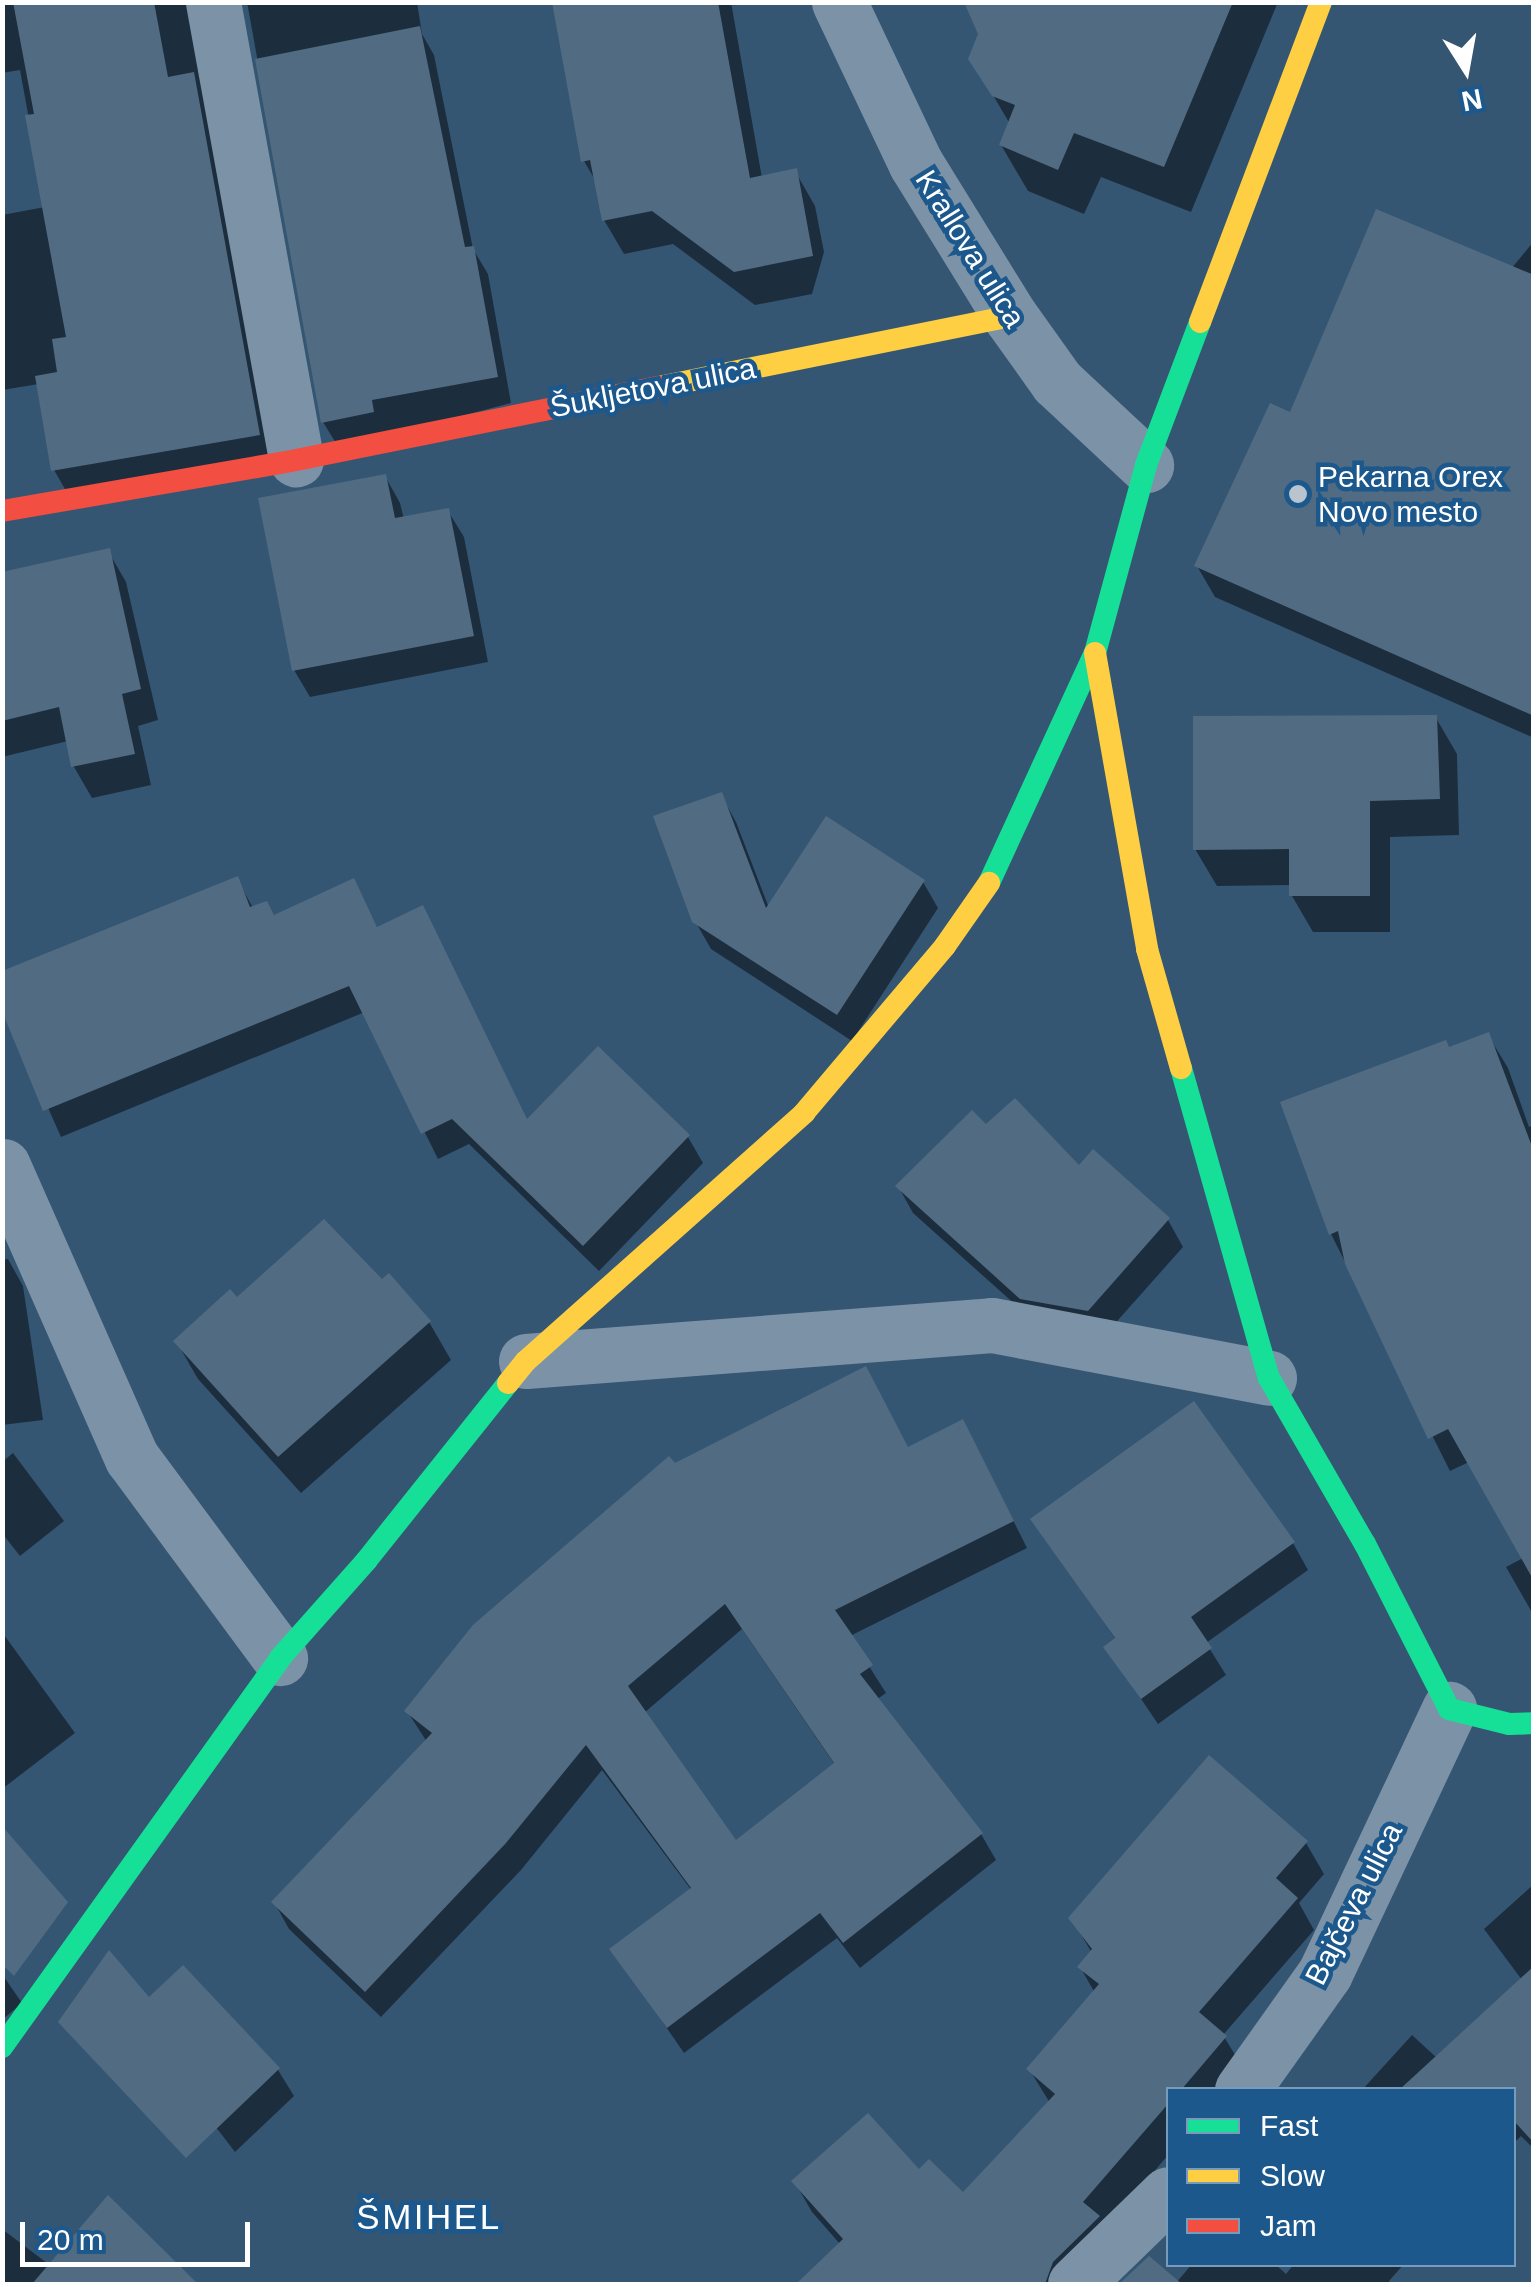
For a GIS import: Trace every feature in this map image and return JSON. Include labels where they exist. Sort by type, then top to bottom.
[{"type":"street","points":[[213,2],[296,460]]},
{"type":"street","name":"Krallova ulica","points":[[838,2],[916,164],[1010,316],[1058,382],[1146,465]]},
{"type":"street","points":[[2,2047],[280,1658],[366,1561],[526,1361],[804,1113],[945,946],[1010,842],[1094,653],[1146,465],[1321,2]]},
{"type":"street","name":"Šukljetova ulica","points":[[2,511],[296,460],[1010,316]]},
{"type":"street","points":[[1094,653],[1146,949],[1269,1378],[1365,1544],[1449,1710],[1509,1724],[1534,1723]]},
{"type":"street","points":[[3,1166],[132,1458],[280,1658]]},
{"type":"street","points":[[526,1361],[992,1325],[1269,1378]]},
{"type":"street","name":"Bajčeva ulica","points":[[1244,2087],[1325,1973],[1449,1710]]},
{"type":"street","points":[[1075,2284],[1166,2196]]},
{"type":"building","points":[[13,2],[154,2],[168,77],[194,72],[260,435],[51,471],[35,376],[57,372],[52,339],[66,337],[25,115],[34,114]]},
{"type":"building","points":[[552,2],[718,2],[750,178],[797,168],[813,256],[734,272],[652,211],[602,221],[590,160],[581,162]]},
{"type":"building","points":[[964,2],[1233,2],[1164,167],[1074,133],[1058,170],[999,145],[1015,105],[992,96],[968,59],[978,34]]},
{"type":"building","points":[[420,26],[465,247],[474,246],[498,377],[372,400],[374,412],[321,423],[255,59]]},
{"type":"building","points":[[1376,209],[1534,275],[1534,716],[1194,566],[1270,403],[1290,412]]},
{"type":"building","points":[[386,474],[395,518],[449,508],[474,636],[292,671],[258,498]]},
{"type":"building","points":[[110,548],[141,689],[122,694],[135,754],[71,767],[59,707],[2,721],[2,572]]},
{"type":"building","points":[[1437,715],[1440,799],[1370,801],[1370,896],[1289,896],[1289,849],[1193,850],[1193,716]]},
{"type":"building","points":[[722,792],[766,908],[826,816],[925,880],[837,1015],[692,922],[653,816]]},
{"type":"building","points":[[238,876],[250,907],[267,901],[274,915],[354,878],[377,927],[423,905],[527,1119],[598,1046],[690,1135],[583,1246],[452,1119],[421,1134],[349,986],[43,1111],[2,1011],[2,971]]},
{"type":"building","points":[[1489,1032],[1534,1152],[1534,1581],[1448,1429],[1428,1439],[1345,1264],[1338,1231],[1329,1235],[1280,1102],[1446,1040],[1449,1047]]},
{"type":"building","points":[[1015,1098],[1079,1165],[1093,1149],[1170,1218],[1088,1311],[1020,1299],[895,1186],[972,1110],[986,1124]]},
{"type":"building","points":[[324,1219],[382,1279],[389,1273],[431,1321],[278,1457],[173,1341],[230,1289],[237,1297]]},
{"type":"building","points":[[866,1366],[908,1447],[963,1419],[1014,1521],[835,1610],[873,1665],[860,1674],[983,1833],[843,1943],[820,1913],[667,2028],[609,1949],[691,1888],[586,1745],[506,1843],[365,1992],[271,1902],[432,1733],[404,1711],[473,1625],[669,1456],[675,1463]],"holes":[[[725,1604],[834,1763],[736,1840],[628,1686]]]},
{"type":"building","points":[[1194,1401],[1295,1542],[1191,1617],[1212,1648],[1141,1699],[1103,1647],[1115,1638],[1030,1519]]},
{"type":"building","points":[[1209,1755],[1308,1841],[1276,1878],[1298,1898],[1199,2012],[1227,2036],[1184,2087],[1166,2087],[1166,2106],[1083,2202],[1100,2216],[1053,2262],[1045,2284],[796,2284],[843,2239],[791,2181],[868,2113],[919,2169],[929,2159],[963,2192],[1055,2094],[1026,2069],[1099,1984],[1077,1967],[1092,1949],[1068,1918]]},
{"type":"building","points":[[2,1826],[68,1902],[14,1976],[2,1964]]},
{"type":"building","points":[[109,1950],[149,1997],[183,1965],[280,2068],[186,2158],[58,2022]]},
{"type":"building","points":[[1534,1966],[1534,2143],[1516,2123],[1516,2087],[1402,2087]]},
{"type":"building","points":[[108,2195],[198,2284],[32,2284]]},
{"type":"building","points":[[1149,2256],[1182,2284],[1119,2284]]},
{"type":"traffic: fast","points":[[989,883],[1095,653],[1146,465],[1200,322]]},
{"type":"traffic: fast","points":[[1181,1068],[1269,1378],[1365,1544],[1449,1709],[1509,1724],[1534,1723]]},
{"type":"traffic: fast","points":[[2,2047],[280,1658],[366,1561],[508,1383]]},
{"type":"traffic: slow","points":[[1200,322],[1321,2]]},
{"type":"traffic: slow","points":[[659,387],[1010,316]]},
{"type":"traffic: slow","points":[[1095,653],[1147,949],[1181,1068]]},
{"type":"traffic: slow","points":[[508,1383],[526,1361],[804,1113],[945,946],[989,883]]},
{"type":"traffic: jam","points":[[2,511],[296,460],[659,387]]},
{"type":"place","name":"Pekarna Orex Novo mesto","points":[[1298,494]]},
{"type":"district","name":"ŠMIHEL","points":[[429,2217]]}]
